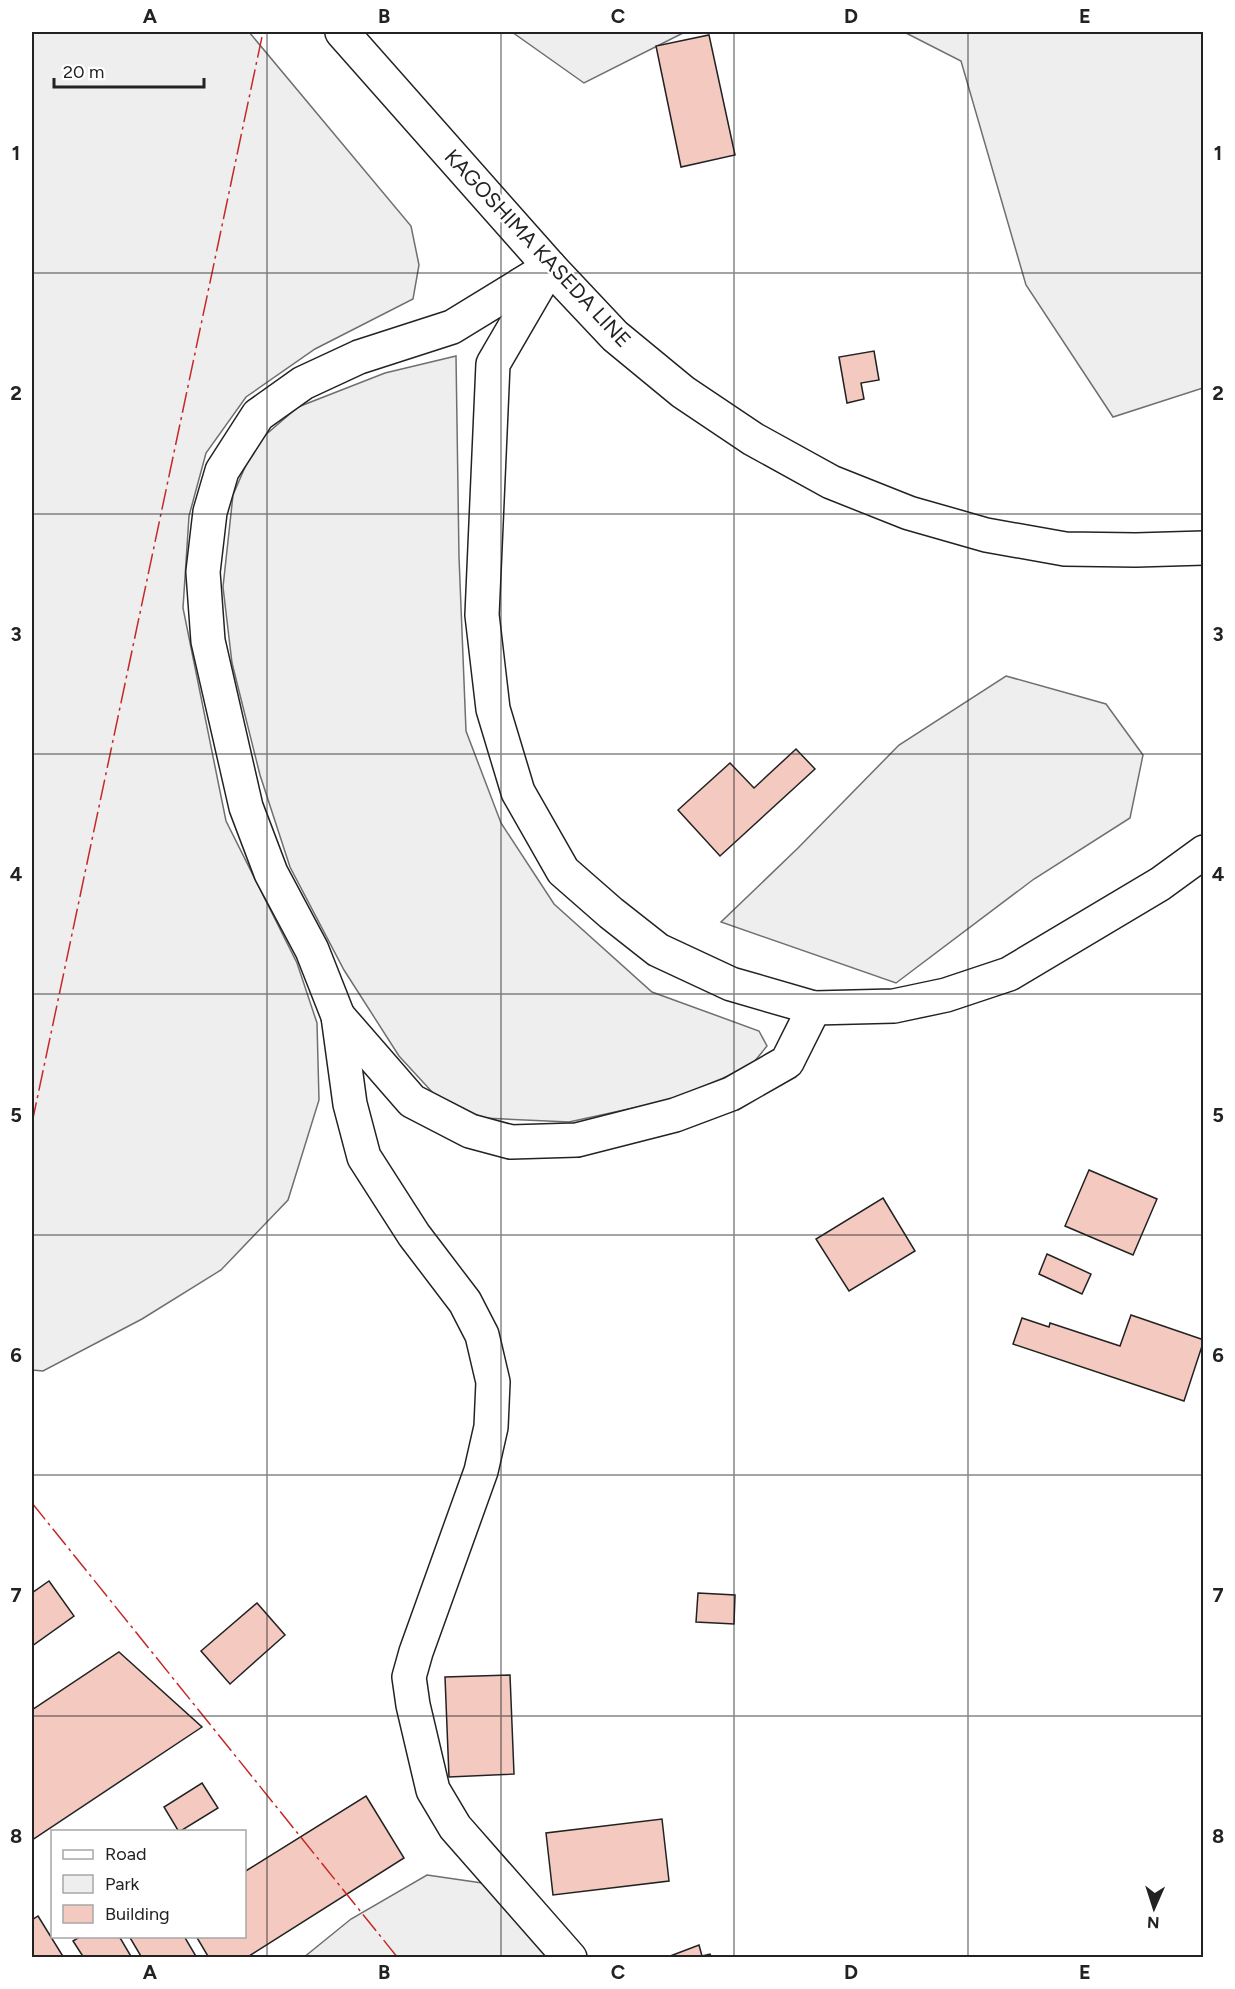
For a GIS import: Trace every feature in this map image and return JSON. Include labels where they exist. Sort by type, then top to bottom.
[{"type":"street","name":"KAGOSHIMA KASEDA LINE","points":[[342,32],[550,267],[615,336],[683,392],[753,439],[831,482],[909,513],[986,535],[1065,549],[1203,548]]},
{"type":"street","points":[[550,267],[494,364],[482,615],[493,709],[518,792],[563,871],[658,950],[730,984],[813,1008],[894,1006],[946,995],[1009,974],[1160,884],[1203,852]]},
{"type":"street","points":[[550,267],[452,327],[359,357],[303,383],[258,415],[222,471],[210,512],[203,572],[208,641],[246,807],[271,873],[312,950],[338,1016],[350,1104],[364,1157],[414,1235],[465,1302],[482,1335],[493,1382],[491,1427],[481,1471],[409,1677],[412,1705],[433,1790],[455,1827],[570,1958]]},
{"type":"street","points":[[338,1016],[412,1101],[470,1131],[511,1142],[577,1140],[675,1115],[731,1094],[787,1062],[813,1008]]},
{"type":"green space","points":[[32,32],[249,32],[411,226],[419,265],[413,299],[315,349],[246,397],[206,453],[189,516],[183,608],[226,821],[297,963],[317,1023],[319,1100],[288,1200],[221,1270],[142,1319],[43,1371],[32,1370]]},
{"type":"green space","points":[[512,32],[685,32],[584,83]]},
{"type":"green space","points":[[904,32],[1203,32],[1203,388],[1113,417],[1026,285],[961,61]]},
{"type":"green space","points":[[456,356],[459,557],[466,731],[501,823],[554,904],[652,992],[759,1031],[767,1046],[750,1067],[670,1100],[569,1122],[483,1118],[433,1093],[399,1056],[344,970],[290,867],[260,775],[232,663],[223,587],[233,495],[255,444],[298,407],[385,373]]},
{"type":"green space","points":[[1006,676],[1106,704],[1143,755],[1130,818],[1034,879],[896,983],[721,922],[798,848],[899,745]]},
{"type":"green space","points":[[427,1875],[489,1884],[551,1958],[303,1958],[351,1919]]},
{"type":"building","points":[[709,35],[735,155],[681,167],[656,46]]},
{"type":"building","points":[[874,351],[879,380],[861,383],[864,399],[847,403],[839,357]]},
{"type":"building","points":[[796,749],[815,769],[720,856],[678,810],[730,763],[754,788]]},
{"type":"building","points":[[1089,1170],[1157,1199],[1133,1255],[1065,1226]]},
{"type":"building","points":[[883,1198],[915,1251],[849,1291],[816,1239]]},
{"type":"building","points":[[1047,1254],[1091,1274],[1082,1294],[1039,1274]]},
{"type":"building","points":[[1131,1315],[1204,1340],[1184,1401],[1013,1344],[1022,1318],[1049,1327],[1050,1323],[1120,1346]]},
{"type":"building","points":[[49,1581],[74,1616],[32,1646],[32,1593]]},
{"type":"building","points":[[698,1593],[735,1595],[734,1624],[696,1622]]},
{"type":"building","points":[[257,1603],[285,1635],[230,1684],[201,1651]]},
{"type":"building","points":[[119,1652],[202,1727],[32,1840],[32,1710]]},
{"type":"building","points":[[510,1675],[514,1774],[449,1777],[445,1677]]},
{"type":"building","points":[[202,1783],[218,1808],[182,1830],[178,1830],[164,1807]]},
{"type":"building","points":[[366,1796],[404,1858],[246,1958],[209,1958],[197,1938],[246,1938],[246,1871]]},
{"type":"building","points":[[662,1819],[669,1881],[553,1895],[546,1833]]},
{"type":"building","points":[[38,1916],[64,1958],[32,1958],[32,1920]]},
{"type":"building","points":[[78,1938],[120,1938],[132,1958],[84,1958],[73,1941]]},
{"type":"building","points":[[130,1938],[185,1938],[197,1958],[142,1958]]},
{"type":"building","points":[[699,1945],[702,1956],[710,1954],[712,1958],[665,1958]]},
{"type":"power","points":[[32,1123],[263,32]]},
{"type":"power","points":[[32,1503],[398,1958]]}]
